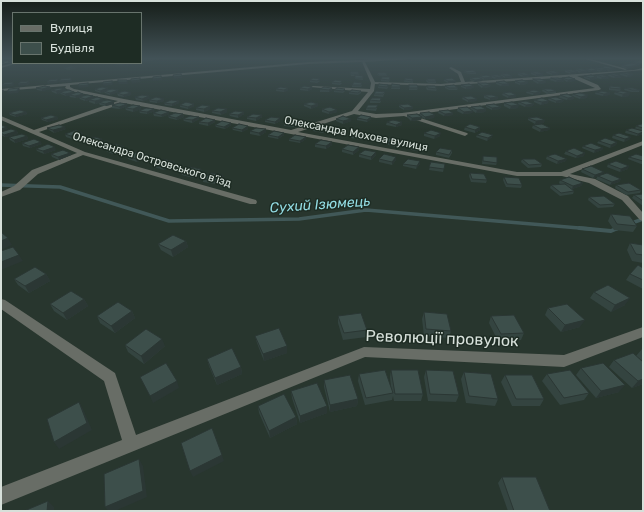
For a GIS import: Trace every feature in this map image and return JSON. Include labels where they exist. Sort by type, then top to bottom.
[{"type":"street","points":[[1,90],[93,82]]},
{"type":"street","points":[[354,112],[372,91],[373,83],[441,85],[492,82]]},
{"type":"street","points":[[292,132],[354,112],[376,116],[402,115],[599,89],[586,82]]},
{"type":"street","name":"Олександра Мохова вулиця","points":[[69,84],[67,87],[73,90],[124,101],[517,174],[562,174],[643,143]]},
{"type":"street","points":[[313,87],[372,91]]},
{"type":"street","points":[[33,132],[124,101]]},
{"type":"street","points":[[402,115],[465,134]]},
{"type":"street","name":"Олександра Островського в’їзд","points":[[1,118],[83,153],[253,202]]},
{"type":"street","points":[[1,195],[19,186],[35,172],[83,153]]},
{"type":"street","points":[[562,174],[592,181],[625,198],[643,218]]},
{"type":"street","points":[[1,303],[110,376],[131,444]]},
{"type":"street","name":"Революції провулок","points":[[1,496],[364,352],[564,362],[643,332]]},
{"type":"building","points":[[13,82],[12,84],[2,85],[4,83]]},
{"type":"building","points":[[21,82],[28,82],[18,84]]},
{"type":"building","points":[[103,82],[112,82],[112,83],[103,84]]},
{"type":"building","points":[[354,82],[362,83],[361,85],[352,85]]},
{"type":"building","points":[[496,82],[505,82],[509,84],[502,84]]},
{"type":"building","points":[[88,83],[88,85],[78,86],[79,84]]},
{"type":"building","points":[[478,83],[486,83],[491,85],[483,86]]},
{"type":"building","points":[[379,84],[388,85],[387,87],[378,86]]},
{"type":"building","points":[[392,84],[400,85],[400,87],[391,87]]},
{"type":"building","points":[[469,84],[474,86],[466,87],[461,85]]},
{"type":"building","points":[[409,85],[417,85],[418,88],[409,88]]},
{"type":"building","points":[[454,85],[458,88],[449,88],[445,86]]},
{"type":"building","points":[[45,86],[50,87],[42,89],[36,88]]},
{"type":"building","points":[[304,86],[312,87],[308,89],[300,88]]},
{"type":"building","points":[[427,86],[435,86],[437,89],[428,88]]},
{"type":"building","points":[[610,86],[620,87],[621,89],[610,88]]},
{"type":"building","points":[[102,87],[108,88],[100,91],[95,89]]},
{"type":"building","points":[[280,87],[288,88],[284,90],[276,89]]},
{"type":"building","points":[[324,87],[332,88],[329,90],[320,89]]},
{"type":"building","points":[[19,88],[17,91],[7,92],[9,89]]},
{"type":"building","points":[[60,88],[65,89],[56,91],[51,90]]},
{"type":"building","points":[[337,88],[345,89],[343,91],[334,90]]},
{"type":"building","points":[[625,88],[633,88],[640,90],[632,90]]},
{"type":"building","points":[[112,89],[118,90],[110,93],[104,91]]},
{"type":"building","points":[[543,89],[551,89],[556,91],[548,92]]},
{"type":"building","points":[[69,90],[74,92],[65,94],[60,92]]},
{"type":"building","points":[[352,90],[361,91],[358,93],[349,92]]},
{"type":"building","points":[[534,90],[541,92],[534,93],[527,91]]},
{"type":"building","points":[[125,91],[131,93],[123,95],[117,93]]},
{"type":"building","points":[[376,91],[385,92],[383,94],[374,94]]},
{"type":"building","points":[[602,91],[610,93],[604,94],[596,92]]},
{"type":"building","points":[[621,91],[630,93],[623,94],[615,92]]},
{"type":"building","points":[[78,92],[83,94],[75,96],[69,95]]},
{"type":"building","points":[[510,92],[516,95],[509,96],[503,93]]},
{"type":"building","points":[[580,93],[588,95],[581,97],[573,94]]},
{"type":"building","points":[[567,94],[574,97],[568,98],[560,95]]},
{"type":"building","points":[[87,95],[93,96],[85,99],[79,97]]},
{"type":"building","points":[[142,95],[149,96],[142,99],[135,97]]},
{"type":"building","points":[[484,95],[492,95],[498,97],[490,98]]},
{"type":"building","points":[[471,96],[477,99],[468,100],[463,97]]},
{"type":"building","points":[[97,97],[103,99],[95,101],[89,100]]},
{"type":"building","points":[[156,97],[164,99],[157,101],[149,100]]},
{"type":"building","points":[[556,97],[564,100],[556,101],[549,98]]},
{"type":"building","points":[[372,98],[381,98],[380,101],[370,100]]},
{"type":"building","points":[[542,98],[549,101],[542,102],[534,100]]},
{"type":"building","points":[[107,100],[114,101],[105,104],[99,102]]},
{"type":"building","points":[[171,100],[179,101],[172,104],[164,103]]},
{"type":"building","points":[[526,101],[534,104],[526,105],[519,102]]},
{"type":"building","points":[[186,102],[194,104],[188,107],[180,105]]},
{"type":"building","points":[[311,102],[318,104],[311,106],[304,104]]},
{"type":"building","points":[[512,102],[519,105],[511,106],[504,103]]},
{"type":"building","points":[[120,103],[127,104],[119,107],[112,105]]},
{"type":"building","points":[[408,104],[413,107],[404,108],[399,105]]},
{"type":"building","points":[[494,104],[501,107],[492,108],[486,105]]},
{"type":"building","points":[[133,105],[140,106],[133,109],[125,108]]},
{"type":"building","points":[[202,105],[210,106],[204,109],[196,108]]},
{"type":"building","points":[[368,105],[378,105],[376,108],[366,108]]},
{"type":"building","points":[[480,106],[486,109],[477,110],[471,107]]},
{"type":"building","points":[[330,107],[337,110],[329,112],[322,109]]},
{"type":"building","points":[[467,107],[473,111],[464,112],[458,108]]},
{"type":"building","points":[[146,108],[154,109],[147,112],[139,111]]},
{"type":"building","points":[[218,108],[227,109],[220,112],[212,111]]},
{"type":"building","points":[[20,110],[26,112],[15,115],[9,113]]},
{"type":"building","points":[[161,110],[169,112],[161,115],[153,113]]},
{"type":"building","points":[[448,110],[453,113],[445,114],[439,111]]},
{"type":"building","points":[[235,111],[244,112],[238,115],[229,114]]},
{"type":"building","points":[[429,112],[435,115],[425,117],[420,113]]},
{"type":"building","points":[[175,113],[183,114],[176,118],[168,116]]},
{"type":"building","points":[[253,114],[262,115],[256,118],[247,117]]},
{"type":"building","points":[[417,114],[422,117],[412,118],[407,115]]},
{"type":"building","points":[[51,115],[57,117],[46,120],[41,118]]},
{"type":"building","points":[[361,115],[371,117],[367,120],[357,118]]},
{"type":"building","points":[[190,116],[199,117],[192,120],[183,119]]},
{"type":"building","points":[[343,116],[351,119],[343,121],[336,119]]},
{"type":"building","points":[[271,117],[280,118],[275,122],[265,120]]},
{"type":"building","points":[[537,117],[545,120],[536,121],[528,118]]},
{"type":"building","points":[[206,118],[215,120],[208,123],[199,122]]},
{"type":"building","points":[[290,120],[299,122],[294,125],[284,123]]},
{"type":"building","points":[[393,120],[402,122],[396,125],[387,122]]},
{"type":"building","points":[[222,121],[231,123],[224,127],[215,125]]},
{"type":"building","points":[[239,124],[248,126],[242,130],[232,128]]},
{"type":"building","points":[[470,124],[480,127],[475,130],[465,127]]},
{"type":"building","points":[[542,124],[550,128],[541,129],[533,125]]},
{"type":"building","points":[[643,124],[643,128],[636,126]]},
{"type":"building","points":[[1,125],[7,127],[1,129]]},
{"type":"building","points":[[59,125],[65,127],[53,130],[47,128]]},
{"type":"building","points":[[318,125],[328,127],[323,130],[312,128]]},
{"type":"building","points":[[256,128],[266,129],[259,133],[250,131]]},
{"type":"building","points":[[632,128],[643,132],[638,134],[626,130]]},
{"type":"building","points":[[11,129],[17,131],[4,135],[1,133],[1,132]]},
{"type":"building","points":[[76,130],[82,133],[71,136],[65,134]]},
{"type":"building","points":[[431,130],[441,133],[435,136],[424,133]]},
{"type":"building","points":[[274,131],[284,133],[278,137],[268,135]]},
{"type":"building","points":[[356,132],[366,134],[362,138],[351,136]]},
{"type":"building","points":[[482,132],[493,135],[488,138],[477,135]]},
{"type":"building","points":[[619,133],[631,137],[625,139],[613,135]]},
{"type":"building","points":[[22,134],[27,136],[14,140],[9,137]]},
{"type":"building","points":[[295,135],[306,137],[300,141],[289,139]]},
{"type":"building","points":[[95,137],[102,139],[91,143],[84,141]]},
{"type":"building","points":[[389,138],[401,140],[397,144],[385,142]]},
{"type":"building","points":[[605,138],[617,142],[611,145],[599,141]]},
{"type":"building","points":[[34,139],[41,142],[29,146],[22,143]]},
{"type":"building","points":[[321,140],[332,142],[326,146],[315,144]]},
{"type":"building","points":[[415,143],[427,145],[423,150],[411,147]]},
{"type":"building","points":[[591,143],[603,148],[595,150],[583,146]]},
{"type":"building","points":[[48,144],[55,147],[43,151],[36,149]]},
{"type":"building","points":[[116,144],[124,147],[113,151],[105,148]]},
{"type":"building","points":[[348,145],[359,147],[353,152],[342,149]]},
{"type":"building","points":[[440,148],[452,150],[449,155],[436,152]]},
{"type":"building","points":[[574,148],[585,153],[577,156],[566,151]]},
{"type":"building","points":[[63,150],[70,153],[58,157],[51,154]]},
{"type":"building","points":[[365,150],[376,152],[371,157],[359,154]]},
{"type":"building","points":[[138,152],[146,154],[136,159],[127,156]]},
{"type":"building","points":[[384,154],[396,157],[392,162],[379,159]]},
{"type":"building","points":[[555,154],[567,159],[558,161],[547,156]]},
{"type":"building","points":[[636,154],[643,156],[643,161],[629,157]]},
{"type":"building","points":[[483,156],[497,157],[497,163],[483,161]]},
{"type":"building","points":[[164,159],[174,162],[163,167],[154,164]]},
{"type":"building","points":[[408,159],[420,161],[417,166],[403,164]]},
{"type":"building","points":[[522,159],[535,159],[542,164],[529,165]]},
{"type":"building","points":[[616,161],[629,166],[621,169],[608,164]]},
{"type":"building","points":[[431,162],[445,164],[444,169],[429,167]]},
{"type":"building","points":[[591,166],[604,172],[595,175],[582,169]]},
{"type":"building","points":[[190,167],[201,169],[193,175],[181,173]]},
{"type":"building","points":[[211,173],[223,175],[215,181],[203,179]]},
{"type":"building","points":[[470,173],[484,174],[487,180],[472,179]]},
{"type":"building","points":[[607,173],[621,179],[612,182],[598,176]]},
{"type":"building","points":[[504,177],[519,178],[522,185],[507,184]]},
{"type":"building","points":[[569,177],[583,183],[573,186],[560,180]]},
{"type":"building","points":[[629,183],[641,190],[628,192],[616,185]]},
{"type":"building","points":[[565,184],[574,191],[561,193],[551,185]]},
{"type":"building","points":[[643,194],[643,201],[634,195]]},
{"type":"building","points":[[604,196],[615,204],[600,205],[589,197]]},
{"type":"building","points":[[611,214],[630,216],[637,226],[617,224]]},
{"type":"building","points":[[1,232],[8,238],[1,241]]},
{"type":"building","points":[[173,235],[186,241],[171,250],[158,244]]},
{"type":"building","points":[[630,243],[643,245],[643,255],[636,254]]},
{"type":"building","points":[[13,247],[19,255],[1,262],[1,251]]},
{"type":"building","points":[[638,265],[643,268],[643,280],[630,274]]},
{"type":"building","points":[[35,267],[46,274],[25,286],[14,279]]},
{"type":"building","points":[[608,285],[630,298],[615,305],[594,292]]},
{"type":"building","points":[[71,291],[84,299],[63,313],[50,304]]},
{"type":"building","points":[[118,302],[132,311],[111,326],[97,316]]},
{"type":"building","points":[[567,304],[585,320],[565,325],[548,308]]},
{"type":"building","points":[[424,312],[447,314],[451,331],[426,329]]},
{"type":"building","points":[[361,313],[367,330],[344,333],[338,316]]},
{"type":"building","points":[[514,315],[524,333],[501,334],[491,316]]},
{"type":"building","points":[[279,328],[287,346],[263,354],[255,336]]},
{"type":"building","points":[[146,329],[162,339],[141,356],[125,345]]},
{"type":"building","points":[[232,348],[241,367],[215,378],[207,359]]},
{"type":"building","points":[[633,353],[643,362],[643,379],[638,381],[614,360]]},
{"type":"building","points":[[166,363],[177,381],[150,396],[140,377]]},
{"type":"building","points":[[603,363],[625,385],[601,391],[581,368]]},
{"type":"building","points":[[385,370],[393,393],[366,398],[359,374]]},
{"type":"building","points":[[391,370],[418,370],[423,394],[395,394]]},
{"type":"building","points":[[426,370],[453,371],[459,395],[430,394]]},
{"type":"building","points":[[570,370],[589,393],[564,398],[547,374]]},
{"type":"building","points":[[464,372],[491,374],[498,399],[469,396]]},
{"type":"building","points":[[350,375],[358,399],[330,405],[324,380]]},
{"type":"building","points":[[505,375],[532,375],[544,399],[516,399]]},
{"type":"building","points":[[317,383],[327,406],[300,416],[291,391]]},
{"type":"building","points":[[284,394],[296,417],[269,431],[258,406]]},
{"type":"building","points":[[79,402],[87,423],[54,442],[47,419]]},
{"type":"building","points":[[212,428],[222,455],[190,471],[181,443]]},
{"type":"building","points":[[139,459],[143,491],[105,507],[104,474]]},
{"type":"building","points":[[502,477],[536,477],[550,511],[514,511]]},
{"type":"building","points":[[48,501],[47,511],[24,511]]},
{"type":"waterway","name":"Сухий Ізюмець","points":[[1,185],[60,187],[169,221],[299,219],[366,210],[591,229]]},
{"type":"waterway","name":"Сухий Ізюмець","points":[[629,224],[643,219]]},
{"type":"waterway","name":"Сухий Ізюмець","points":[[579,228],[611,231],[618,228]]}]
